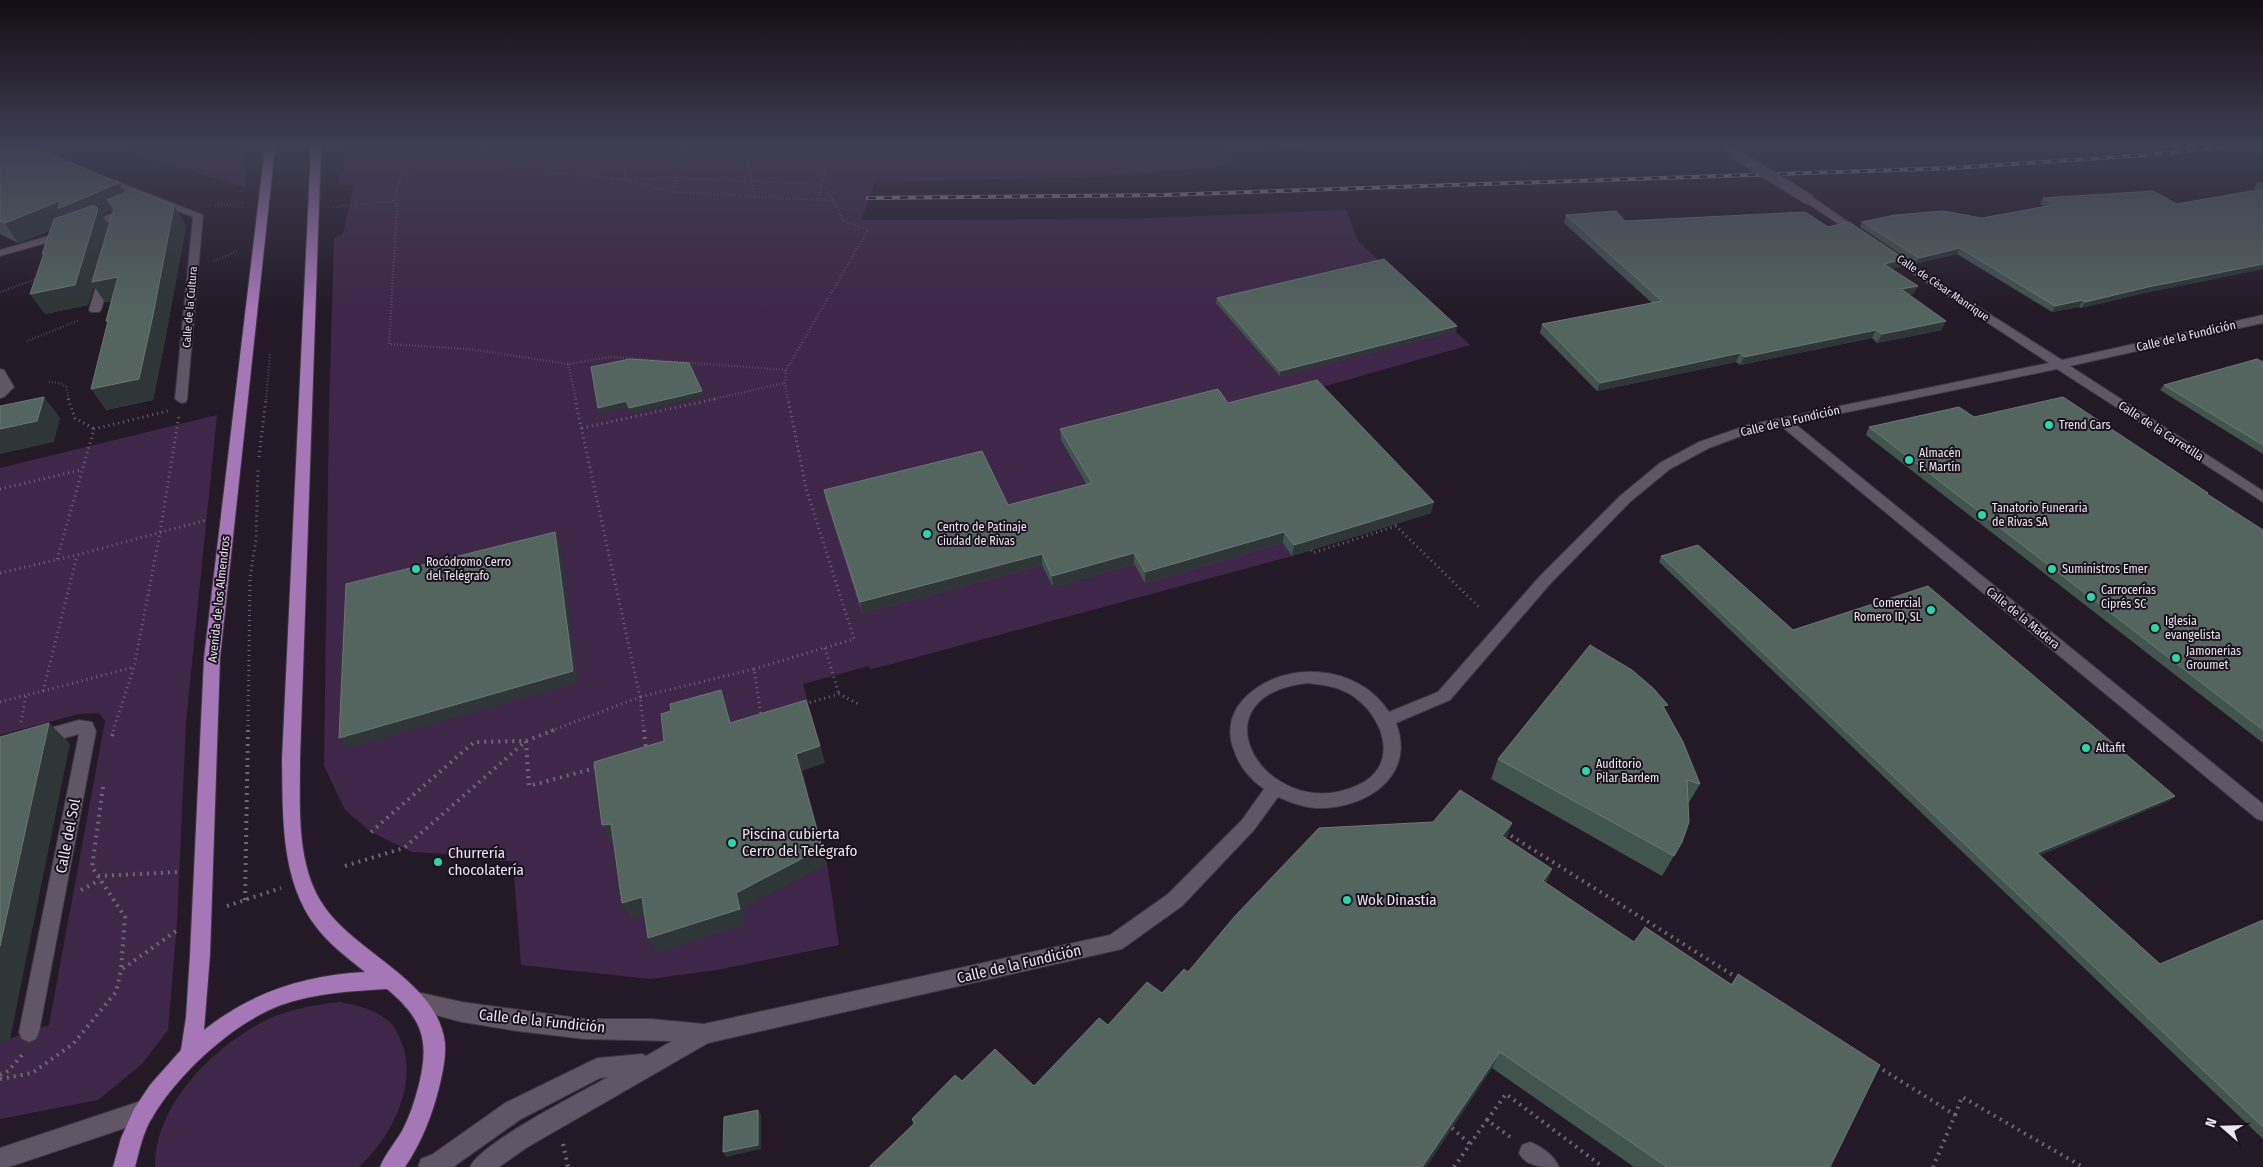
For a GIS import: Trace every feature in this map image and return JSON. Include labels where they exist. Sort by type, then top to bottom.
[{"type":"main road","name":"Avenida de los Almendros","points":[[191,1052],[196,1017],[202,915],[212,658],[264,201]]},
{"type":"main road","points":[[314,201],[291,759],[292,836],[303,880],[312,905],[331,931],[388,980],[405,992],[425,1018],[434,1040],[431,1078],[425,1105],[410,1137],[391,1167]]},
{"type":"main road","points":[[124,1167],[128,1149],[144,1111],[191,1052],[235,1019],[281,996],[328,984],[388,980]]},
{"type":"street","points":[[0,244],[5,251],[77,231],[146,201]]},
{"type":"street","name":"Calle de la Cultura","points":[[159,201],[198,216],[181,404]]},
{"type":"street","name":"Calle de César Manrique","points":[[1812,201],[2059,365]]},
{"type":"street","points":[[109,218],[119,227]]},
{"type":"street","points":[[95,310],[108,266]]},
{"type":"street","name":"Calle de la Fundición","points":[[1387,720],[1444,696],[1545,580],[1625,498],[1665,466],[1704,445],[1748,429],[2059,365],[2263,319]]},
{"type":"street","name":"Calle de la Carretilla","points":[[2059,365],[2263,497]]},
{"type":"street","points":[[0,373],[4,391]]},
{"type":"street","name":"Calle de la Madera","points":[[1784,421],[2263,814]]},
{"type":"street","points":[[1308,677],[1332,680],[1354,688],[1373,702],[1387,720],[1393,738],[1392,757],[1379,780],[1368,789],[1347,798],[1323,801],[1298,798],[1275,788],[1256,774],[1243,756],[1238,737],[1239,719],[1248,702],[1264,688],[1284,680],[1308,677]]},
{"type":"street","name":"Calle del Sol","points":[[8,746],[79,727],[86,727],[88,731],[29,1032]]},
{"type":"street","name":"Calle de la Fundición","points":[[481,1167],[518,1140],[648,1064],[704,1034],[1114,943],[1175,900],[1248,825],[1275,788]]},
{"type":"street","name":"Calle de la Fundición","points":[[412,1000],[518,1022],[585,1029],[650,1029],[704,1034]]},
{"type":"street","name":"Calle de la Fundición","points":[[429,1167],[441,1162],[514,1111],[598,1068],[648,1064]]},
{"type":"street","points":[[0,1159],[144,1111]]},
{"type":"street","points":[[1530,1153],[1548,1167]]},
{"type":"path","points":[[331,207],[389,201]]},
{"type":"path","points":[[394,201],[398,207],[389,344],[469,349],[568,364],[611,357],[786,370]]},
{"type":"path","points":[[371,832],[474,742],[526,741],[640,697],[754,669],[854,639],[806,488],[785,383],[786,370],[868,230],[844,221],[834,201]]},
{"type":"path","points":[[208,207],[248,202]]},
{"type":"path","points":[[193,269],[241,250]]},
{"type":"path","points":[[0,292],[29,280],[46,277]]},
{"type":"path","points":[[27,341],[86,318],[95,310]]},
{"type":"path","points":[[245,900],[250,577],[256,540],[258,464],[264,426],[270,353]]},
{"type":"path","points":[[568,364],[640,697],[646,753]]},
{"type":"path","points":[[49,382],[60,382],[66,387],[73,417],[76,422],[94,429],[181,404],[160,533],[134,667],[112,738]]},
{"type":"path","points":[[582,428],[785,383]]},
{"type":"path","points":[[57,559],[94,429]]},
{"type":"path","points":[[0,489],[81,470]]},
{"type":"path","points":[[0,573],[77,555],[206,520]]},
{"type":"path","points":[[1311,550],[1313,552],[1396,526],[1480,608]]},
{"type":"path","points":[[43,691],[77,555]]},
{"type":"path","points":[[825,648],[839,694]]},
{"type":"path","points":[[0,702],[134,667]]},
{"type":"path","points":[[754,669],[762,716],[771,714]]},
{"type":"path","points":[[799,706],[839,694],[860,705]]},
{"type":"path","points":[[8,746],[26,695]]},
{"type":"path","points":[[526,741],[529,786],[601,766]]},
{"type":"path","points":[[345,866],[404,848],[526,741]]},
{"type":"path","points":[[0,1079],[32,1073],[73,1044],[116,992],[121,970],[125,917],[92,867],[104,784]]},
{"type":"path","points":[[1499,828],[1748,984]]},
{"type":"path","points":[[98,876],[179,872]]},
{"type":"path","points":[[202,915],[303,880]]},
{"type":"path","points":[[121,970],[177,931]]},
{"type":"path","points":[[1872,1063],[1955,1115]]},
{"type":"path","points":[[1454,1167],[1506,1094],[1603,1167]]},
{"type":"path","points":[[1933,1167],[1962,1097],[2082,1167]]},
{"type":"path","points":[[1487,1120],[1530,1153]]},
{"type":"path","points":[[1452,1128],[1470,1144]]},
{"type":"path","points":[[563,1144],[568,1167]]},
{"type":"shaded area","points":[[350,201],[868,201],[861,220],[1129,219],[1346,210],[1358,241],[1470,345],[1315,389],[1431,513],[1292,556],[884,666],[870,669],[869,666],[803,684],[825,763],[802,771],[828,869],[839,945],[717,970],[650,979],[521,965],[513,861],[500,861],[491,857],[488,849],[448,854],[412,852],[371,832],[345,810],[324,766],[329,409],[334,238],[343,234]]},
{"type":"shaded area","points":[[217,415],[186,722],[177,923],[168,1030],[142,1064],[98,1100],[0,1119],[0,1042],[49,1025],[105,721],[99,713],[79,714],[0,735],[0,468]]},
{"type":"shaded area","points":[[340,1002],[368,1009],[392,1024],[405,1054],[407,1071],[400,1107],[392,1124],[371,1155],[359,1167],[155,1167],[158,1144],[165,1121],[176,1100],[208,1062],[246,1031],[266,1020],[293,1010]]},
{"type":"building","points":[[0,201],[59,201],[5,223],[0,221]]},
{"type":"building","points":[[60,201],[75,201],[60,208],[58,208]]},
{"type":"building","points":[[108,201],[163,201],[174,206],[139,379],[91,389],[118,277],[92,282],[114,208]]},
{"type":"building","points":[[2048,201],[2172,201],[2177,204],[2192,201],[2263,201],[2263,264],[2148,287],[2085,302],[2083,300],[2055,306],[1960,248],[1919,258],[1862,222],[1895,215],[1943,211],[1982,218],[2054,205]]},
{"type":"building","points":[[94,205],[98,209],[75,285],[30,294],[54,219]]},
{"type":"building","points":[[1616,211],[1625,221],[1805,212],[1828,227],[1849,222],[1905,259],[1884,264],[1918,286],[1901,289],[1946,321],[1882,334],[1876,330],[1744,357],[1740,353],[1600,383],[1542,324],[1662,301],[1566,215]]},
{"type":"building","points":[[1384,259],[1457,326],[1280,371],[1217,298]]},
{"type":"building","points":[[630,359],[689,363],[702,391],[629,408],[626,401],[598,408],[591,367]]},
{"type":"building","points":[[2257,359],[2263,362],[2263,445],[2164,385]]},
{"type":"building","points":[[1317,380],[1434,502],[1294,545],[1284,532],[1145,572],[1134,553],[1052,576],[1042,554],[860,602],[824,490],[982,451],[1008,505],[1092,483],[1060,429],[1218,389],[1228,403]]},
{"type":"building","points":[[44,397],[37,421],[0,429],[0,406]]},
{"type":"building","points":[[2063,397],[2263,530],[2263,730],[1869,427],[1959,407],[1974,417]]},
{"type":"building","points":[[555,532],[573,671],[339,738],[346,584]]},
{"type":"building","points":[[1698,545],[1793,630],[1928,586],[2175,796],[2037,853],[2160,964],[2263,920],[2263,1127],[1661,556]]},
{"type":"building","name":"Auditorio Pilar Bardem","points":[[1590,645],[1632,670],[1653,688],[1668,705],[1663,706],[1683,742],[1700,784],[1687,780],[1689,822],[1682,842],[1674,856],[1498,759]]},
{"type":"building","points":[[721,690],[730,723],[806,700],[820,746],[796,754],[822,848],[736,893],[740,909],[648,938],[642,897],[622,903],[611,824],[602,825],[594,762],[664,741],[661,714],[671,711],[670,704]]},
{"type":"building","points":[[49,723],[0,946],[0,737]]},
{"type":"building","points":[[1460,790],[1512,823],[1502,836],[1552,869],[1543,881],[1634,942],[1645,927],[1732,985],[1738,974],[1880,1065],[1830,1167],[1667,1167],[1500,1052],[1422,1167],[869,1167],[915,1123],[912,1119],[955,1075],[962,1081],[995,1049],[1034,1086],[1099,1018],[1108,1025],[1147,982],[1162,993],[1184,969],[1188,972],[1235,916],[1319,828],[1433,822]]},
{"type":"building","points":[[758,1110],[758,1145],[723,1152],[724,1117]]},
{"type":"place","name":"Trend Cars","points":[[2049,425]]},
{"type":"place","name":"Almacén F. Martín","points":[[1909,460]]},
{"type":"place","name":"Tanatorio Funeraria de Rivas SA","points":[[1982,515]]},
{"type":"place","name":"Centro de Patinaje Ciudad de Rivas","points":[[927,534]]},
{"type":"place","name":"Rocódromo Cerro del Telégrafo","points":[[416,569]]},
{"type":"place","name":"Suministros Emer","points":[[2052,569]]},
{"type":"place","name":"Carrocerías Ciprés SC","points":[[2091,597]]},
{"type":"place","name":"Comercial Romero ID, SL","points":[[1931,610]]},
{"type":"place","name":"Iglesia evangelista","points":[[2155,628]]},
{"type":"place","name":"Jamonerías Groumet","points":[[2176,658]]},
{"type":"place","name":"Altafit","points":[[2086,748]]},
{"type":"place","name":"Auditorio Pilar Bardem","points":[[1586,771]]},
{"type":"place","name":"Piscina cubierta Cerro del Telégrafo","points":[[732,843]]},
{"type":"place","name":"Churrería chocolatería","points":[[438,862]]},
{"type":"place","name":"Wok Dinastía","points":[[1347,900]]}]
